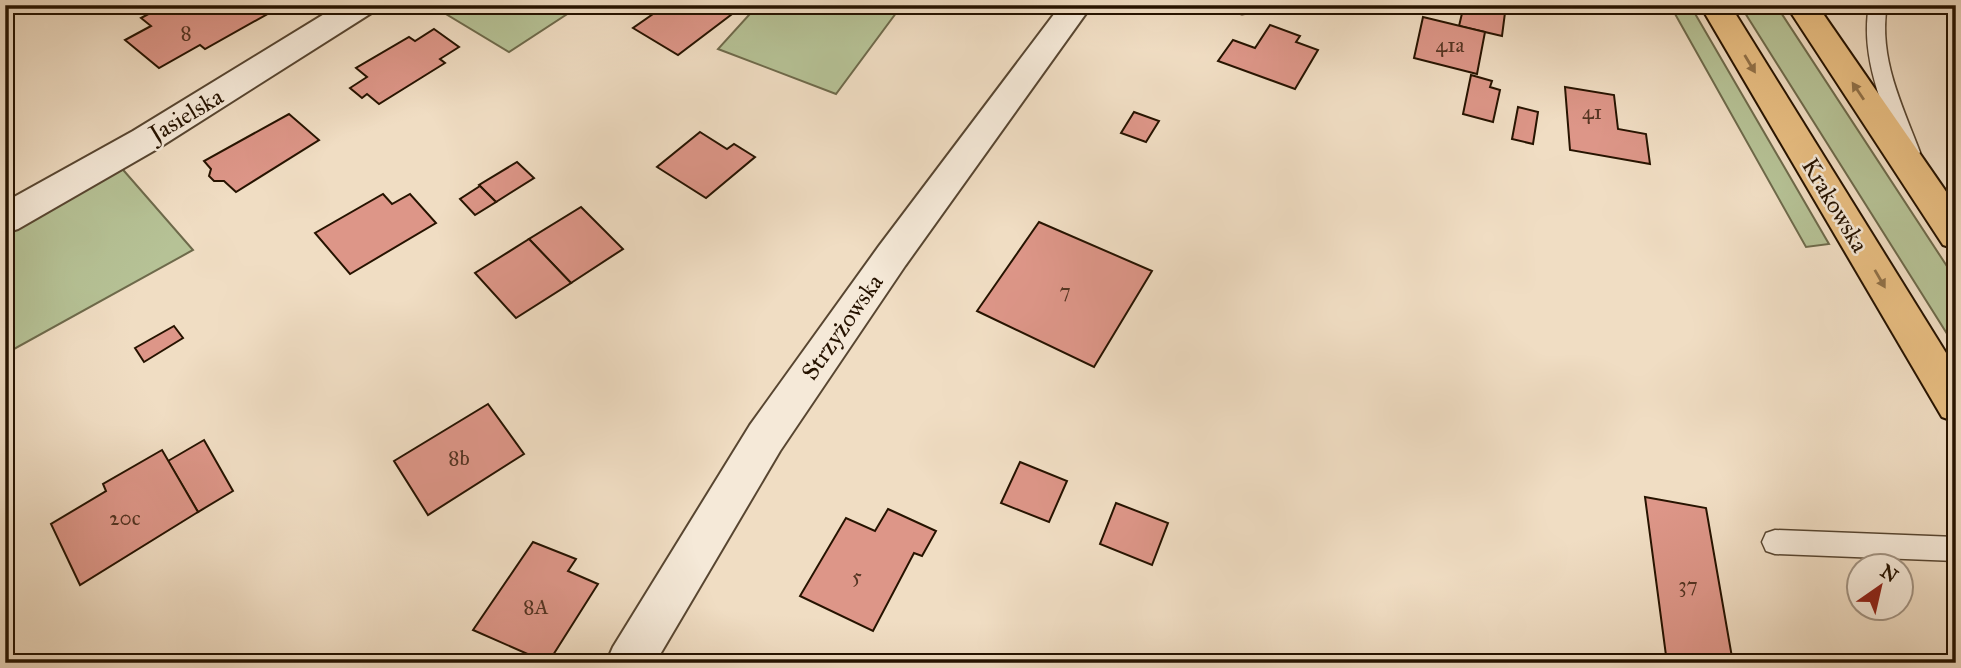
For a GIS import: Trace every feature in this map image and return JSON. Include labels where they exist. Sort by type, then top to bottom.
[{"type":"main road","name":"Krakowska","points":[[1715,5],[1956,405]]},
{"type":"main road","points":[[1801,5],[1956,235]]},
{"type":"street","name":"Jasielska","points":[[5,219],[145,140],[362,5]]},
{"type":"street","name":"Strzyżowska","points":[[629,663],[765,438],[899,246],[1077,5]]},
{"type":"lane","points":[[1231,5],[1242,8],[1264,5]]},
{"type":"lane","points":[[1878,5],[1874,18],[1882,78],[1924,188]]},
{"type":"lane","points":[[1774,542],[1956,549]]},
{"type":"green space","points":[[431,5],[581,5],[509,52]]},
{"type":"green space","points":[[758,5],[902,5],[836,94],[718,49]]},
{"type":"green space","points":[[1670,5],[1690,5],[1829,244],[1806,247]]},
{"type":"green space","points":[[1740,5],[1776,5],[1956,280],[1956,348]]},
{"type":"green space","points":[[118,164],[193,250],[5,354],[5,226]]},
{"type":"building","points":[[165,5],[262,5],[271,12],[205,49],[200,45],[159,68],[125,40],[151,26],[141,18]]},
{"type":"building","points":[[666,5],[744,5],[678,55],[633,28]]},
{"type":"building","points":[[1464,5],[1506,5],[1502,36],[1459,26]]},
{"type":"building","points":[[1423,17],[1485,32],[1477,74],[1414,58]]},
{"type":"building","points":[[1270,25],[1300,36],[1296,42],[1318,50],[1295,89],[1218,61],[1233,40],[1255,48]]},
{"type":"building","points":[[434,29],[459,47],[440,59],[445,63],[379,104],[367,94],[362,98],[350,88],[367,77],[356,68],[409,37],[415,41]]},
{"type":"building","points":[[1471,75],[1492,81],[1490,87],[1500,90],[1493,122],[1463,114]]},
{"type":"building","points":[[1565,87],[1614,95],[1618,129],[1646,134],[1650,164],[1570,150]]},
{"type":"building","points":[[1518,107],[1538,112],[1533,144],[1512,139]]},
{"type":"building","points":[[1134,112],[1159,121],[1146,142],[1121,133]]},
{"type":"building","points":[[289,114],[319,140],[236,192],[224,181],[214,181],[209,176],[211,169],[204,161]]},
{"type":"building","points":[[700,132],[727,149],[734,144],[755,157],[706,198],[657,167]]},
{"type":"building","points":[[517,162],[534,178],[496,202],[479,185]]},
{"type":"building","points":[[480,186],[496,202],[475,215],[460,199]]},
{"type":"building","points":[[383,194],[392,204],[410,194],[436,223],[350,274],[315,233]]},
{"type":"building","points":[[581,207],[623,249],[571,283],[529,239]]},
{"type":"building","points":[[1039,222],[1152,271],[1094,367],[977,311]]},
{"type":"building","points":[[529,239],[571,283],[516,318],[475,273]]},
{"type":"building","points":[[174,326],[183,338],[144,362],[135,348]]},
{"type":"building","points":[[488,404],[524,454],[428,515],[394,461]]},
{"type":"building","points":[[204,440],[233,491],[198,512],[168,461]]},
{"type":"building","points":[[162,450],[198,512],[80,585],[51,524],[106,491],[103,484]]},
{"type":"building","points":[[1020,462],[1067,481],[1049,522],[1001,503]]},
{"type":"building","points":[[1645,497],[1706,508],[1733,663],[1667,663]]},
{"type":"building","points":[[1116,503],[1168,523],[1152,565],[1100,544]]},
{"type":"building","points":[[888,509],[936,531],[922,556],[914,553],[873,631],[800,596],[846,518],[875,531]]},
{"type":"building","points":[[533,542],[576,559],[568,571],[598,584],[548,663],[473,630]]}]
